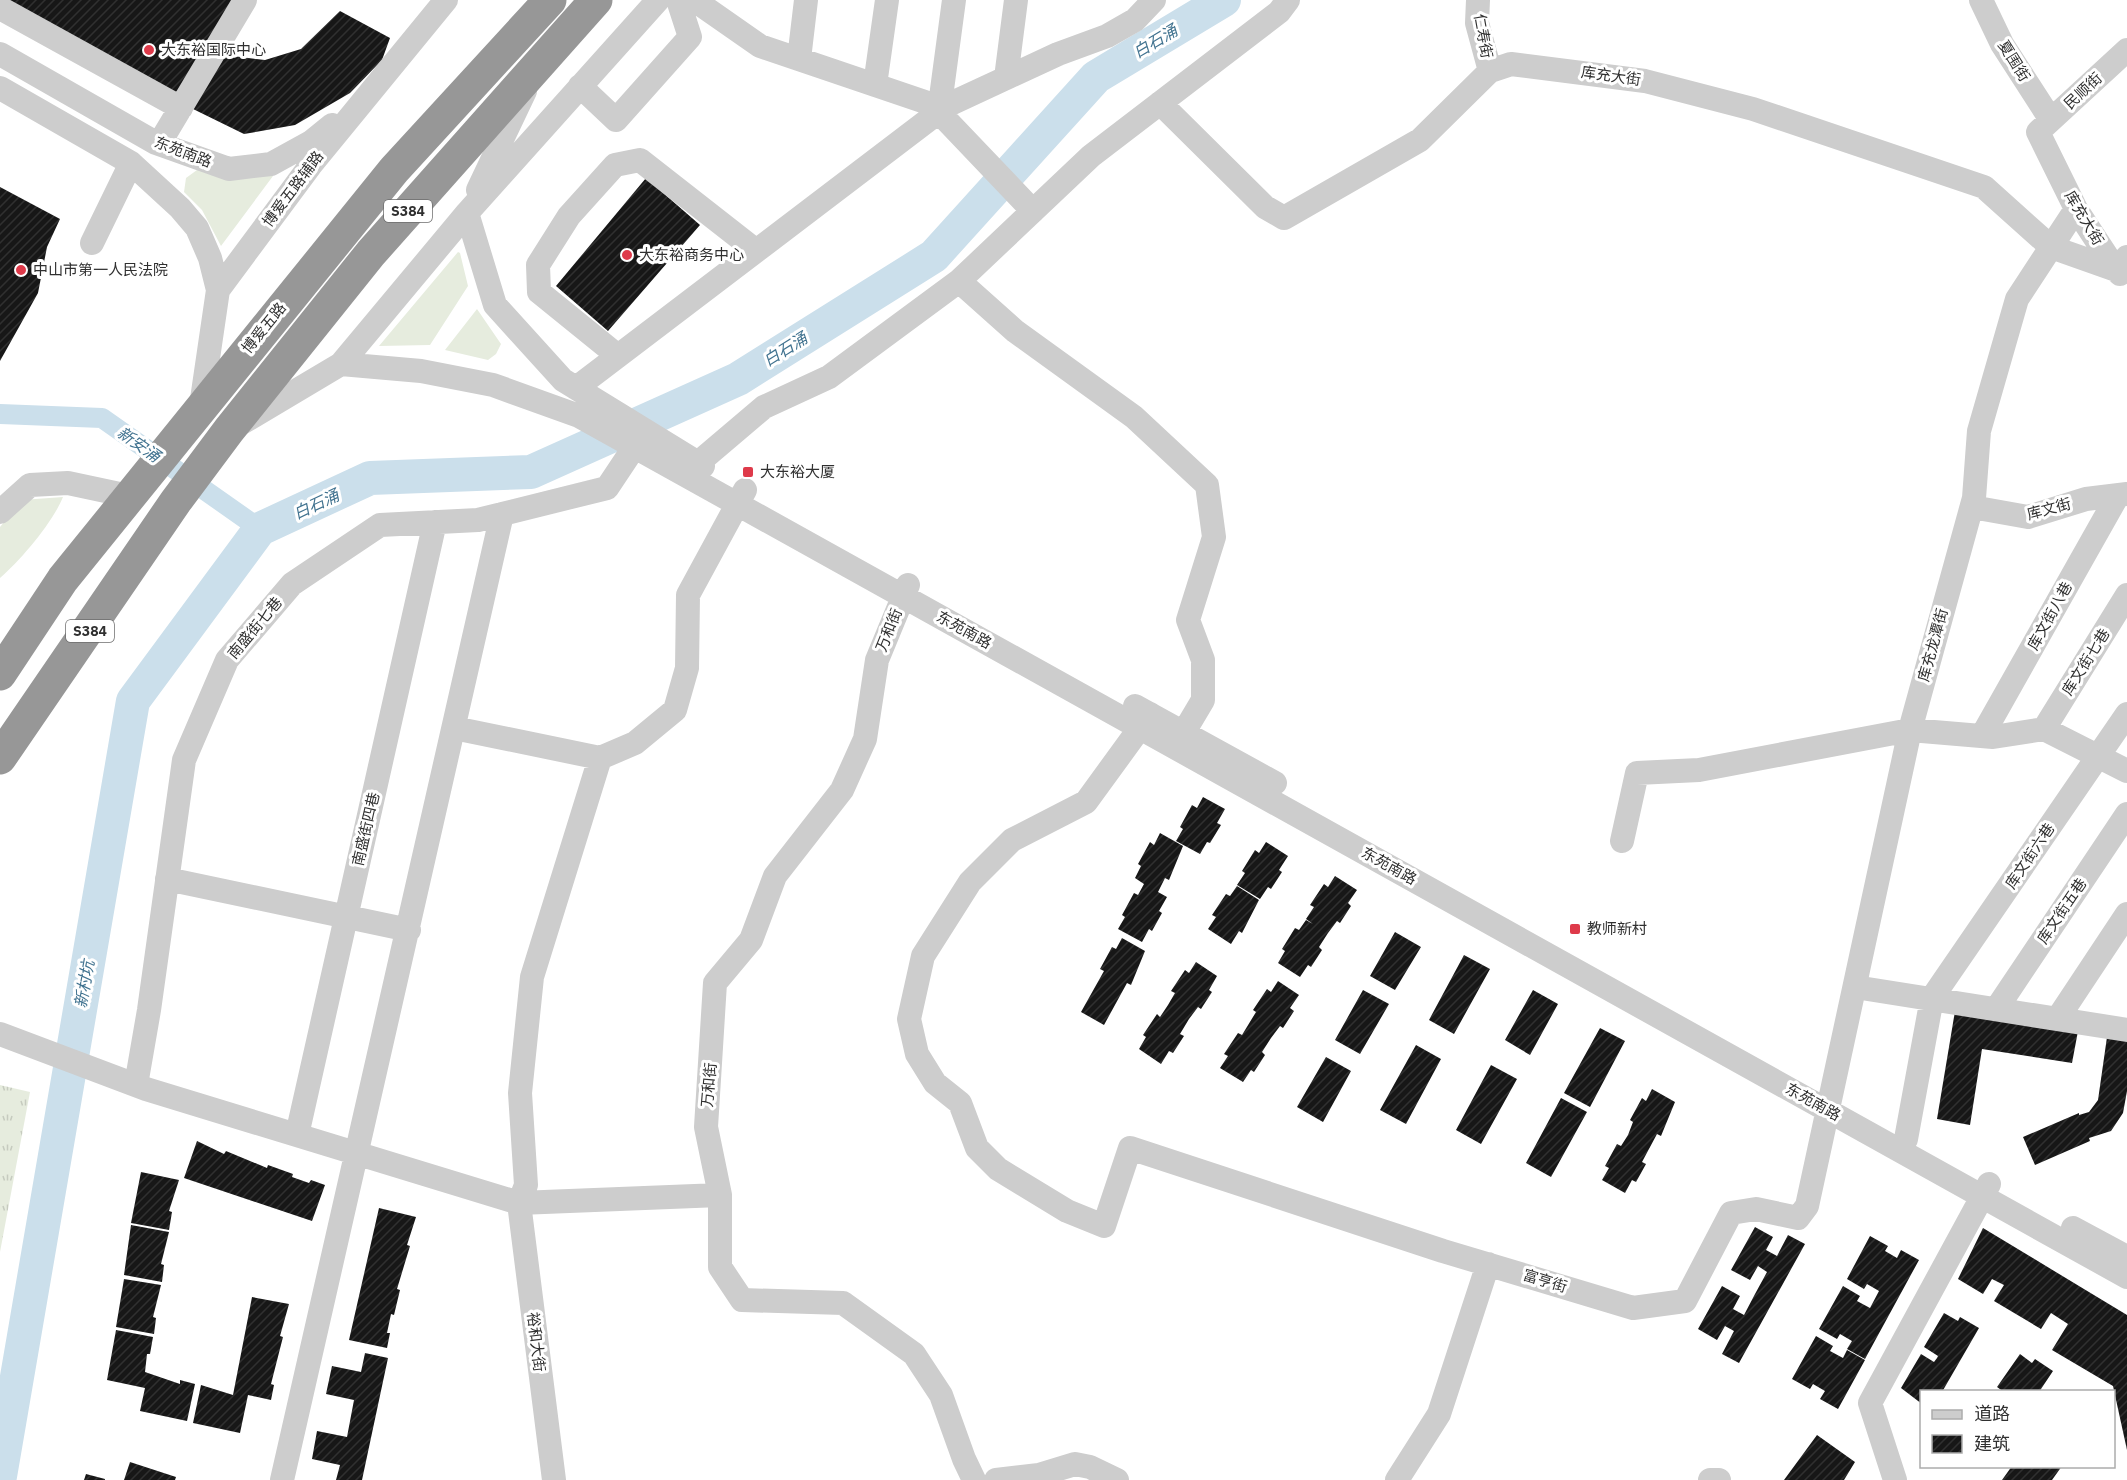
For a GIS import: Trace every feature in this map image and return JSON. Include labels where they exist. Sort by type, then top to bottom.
[{"type":"highway","name":"博爱五路","points":[[0,674],[63,579],[201,406],[394,170],[550,0]]},
{"type":"highway","name":"S384","points":[[0,758],[89,632],[176,501],[229,430],[371,253],[596,0]]},
{"type":"street","points":[[159,144],[245,0]]},
{"type":"street","name":"博爱五路辅路","points":[[201,406],[218,290],[366,96],[446,0]]},
{"type":"street","points":[[229,430],[341,364],[467,213],[658,0]]},
{"type":"street","points":[[580,86],[616,120],[690,37],[678,0]]},
{"type":"street","points":[[694,0],[760,46],[931,104],[1025,203]]},
{"type":"street","points":[[799,59],[806,0]]},
{"type":"street","points":[[875,85],[887,0]]},
{"type":"street","points":[[939,112],[954,0]]},
{"type":"street","points":[[1006,78],[1016,0]]},
{"type":"street","points":[[584,393],[618,356],[939,112],[1058,54],[1107,36],[1135,20],[1155,0]]},
{"type":"street","points":[[698,463],[764,407],[829,377],[959,281],[1025,203],[1280,12],[1288,0]]},
{"type":"street","name":"仁寿街","points":[[1478,0],[1477,22],[1490,71]]},
{"type":"street","name":"夏围街","points":[[1981,0],[2045,126]]},
{"type":"street","points":[[0,8],[181,108]]},
{"type":"street","name":"民顺街","points":[[2045,126],[2127,50]]},
{"type":"street","name":"东苑南路","points":[[0,54],[159,144],[229,169],[271,164],[311,142],[366,96]]},
{"type":"street","points":[[538,64],[467,213],[495,305],[563,380],[584,393],[651,449]]},
{"type":"street","name":"库充大街","points":[[1490,71],[1511,64],[1645,81],[1753,109],[1984,187],[2051,247],[2123,268]]},
{"type":"street","points":[[1160,103],[1265,207],[1284,218],[1420,140],[1490,71]]},
{"type":"street","points":[[0,88],[131,163],[180,208],[197,228],[210,258],[218,290]]},
{"type":"street","name":"库充大街","points":[[2045,126],[2076,209],[2123,268]]},
{"type":"street","points":[[618,356],[539,292],[538,265],[569,216],[615,165],[640,160],[755,250]]},
{"type":"street","points":[[92,243],[131,163]]},
{"type":"street","name":"库充龙潭街","points":[[1831,1099],[1910,730],[1972,507],[1979,431],[2017,299],[2076,209]]},
{"type":"street","points":[[959,281],[1015,331],[1134,417],[1207,485],[1214,537],[1188,620],[1203,660],[1203,700],[1184,732]]},
{"type":"street","points":[[341,364],[421,371],[493,385],[570,413],[651,449]]},
{"type":"street","name":"东苑南路","points":[[651,449],[698,463],[742,497]]},
{"type":"street","name":"东苑南路","points":[[651,449],[742,497],[1145,721],[2127,1277]]},
{"type":"street","name":"南盛街七巷","points":[[126,1082],[167,879],[184,760],[227,660],[292,584],[380,525],[478,520],[607,488],[651,449]]},
{"type":"street","points":[[0,512],[30,485],[68,483],[139,485]]},
{"type":"street","name":"库文街","points":[[1972,507],[2028,518],[2086,499],[2122,494]]},
{"type":"street","name":"库文街八巷","points":[[1983,736],[2122,494]]},
{"type":"street","points":[[454,728],[600,759],[635,743],[675,710],[687,668],[688,595],[742,497]]},
{"type":"street","points":[[282,1480],[502,514]]},
{"type":"street","name":"南盛街四巷","points":[[297,1136],[435,522]]},
{"type":"street","name":"万和街","points":[[906,590],[877,660],[865,739],[842,790],[775,876],[751,940],[715,983],[706,1127],[720,1195],[720,1268],[742,1300],[843,1303],[914,1354],[941,1395],[974,1480]]},
{"type":"street","name":"库文街七巷","points":[[2044,729],[2127,595]]},
{"type":"street","name":"库文街六巷","points":[[1932,998],[2127,714]]},
{"type":"street","name":"东苑南路","points":[[1145,721],[1184,732],[1831,1099],[2127,1257]]},
{"type":"street","name":"富亨街","points":[[1145,721],[1086,802],[1012,840],[970,882],[923,956],[909,1019],[917,1054],[935,1083],[960,1103],[977,1148],[998,1168],[1067,1211],[1104,1226],[1130,1148],[1488,1264],[1634,1308],[1685,1301],[1731,1213],[1756,1209],[1798,1218],[1807,1206],[1831,1099]]},
{"type":"street","points":[[1622,841],[1637,773],[1699,770],[1910,730],[1983,736],[2044,729],[2127,771]]},
{"type":"street","name":"裕和大街","points":[[554,1480],[519,1203],[526,1185],[520,1093],[532,976],[600,759]]},
{"type":"street","name":"库文街五巷","points":[[1997,1008],[2127,814]]},
{"type":"street","points":[[167,879],[409,930]]},
{"type":"street","points":[[2058,1018],[2127,914]]},
{"type":"street","points":[[1855,987],[2125,1026]]},
{"type":"street","points":[[1906,1139],[1932,998]]},
{"type":"street","points":[[0,1034],[126,1082],[519,1203],[720,1195]]},
{"type":"street","points":[[1895,1480],[1870,1404],[1989,1184]]},
{"type":"street","points":[[1397,1480],[1439,1414],[1488,1264]]},
{"type":"street","points":[[996,1480],[1039,1475],[1075,1464],[1090,1467],[1117,1480]]},
{"type":"street","points":[[1710,1480],[1719,1480]]},
{"type":"green space","points":[[197,170],[273,176],[221,246],[202,210],[184,192],[186,178]]},
{"type":"green space","points":[[458,252],[468,286],[430,345],[379,346]]},
{"type":"green space","points":[[477,309],[501,344],[496,354],[488,360],[445,350]]},
{"type":"green space","points":[[63,497],[52,518],[36,540],[0,578],[0,527],[22,500]]},
{"type":"green space","points":[[0,1085],[30,1092],[0,1252]]},
{"type":"building","name":"大东裕国际中心","points":[[1,0],[237,0],[178,99]]},
{"type":"building","points":[[340,11],[390,38],[382,60],[350,93],[295,125],[244,134],[191,108],[225,55],[265,60],[301,49]]},
{"type":"building","name":"大东裕商务中心","points":[[646,178],[700,225],[608,331],[556,286]]},
{"type":"building","name":"中山市第一人民法院","points":[[0,187],[60,219],[47,247],[38,293],[0,361]]},
{"type":"building","points":[[1203,797],[1225,809],[1217,823],[1221,825],[1200,854],[1176,841],[1183,829],[1180,827],[1192,805],[1197,808]]},
{"type":"building","points":[[1160,833],[1183,846],[1169,880],[1165,878],[1158,892],[1167,897],[1159,911],[1162,913],[1152,931],[1149,929],[1142,942],[1118,929],[1125,917],[1122,915],[1134,893],[1138,895],[1144,884],[1135,878],[1141,866],[1138,864],[1150,842],[1154,845]]},
{"type":"building","points":[[1266,842],[1288,856],[1279,870],[1282,872],[1271,889],[1268,887],[1260,899],[1237,885],[1245,873],[1242,871],[1255,850],[1259,853]]},
{"type":"building","points":[[1335,876],[1357,890],[1348,903],[1351,906],[1340,923],[1337,921],[1328,933],[1319,947],[1322,950],[1311,967],[1308,965],[1300,977],[1278,963],[1285,951],[1282,949],[1295,928],[1299,930],[1306,920],[1313,924],[1306,919],[1314,907],[1310,905],[1324,884],[1328,887]]},
{"type":"building","points":[[1237,886],[1259,900],[1242,933],[1239,931],[1231,944],[1208,929],[1216,917],[1212,915],[1226,894],[1230,896]]},
{"type":"building","points":[[1395,932],[1421,947],[1395,990],[1370,976]]},
{"type":"building","points":[[1122,938],[1145,951],[1131,985],[1127,983],[1104,1025],[1081,1012],[1104,971],[1100,969],[1112,947],[1116,949]]},
{"type":"building","points":[[1464,955],[1490,969],[1454,1034],[1429,1020]]},
{"type":"building","points":[[1196,962],[1217,976],[1209,990],[1212,992],[1201,1009],[1198,1007],[1189,1019],[1180,1034],[1184,1036],[1173,1053],[1169,1051],[1161,1064],[1139,1049],[1146,1037],[1143,1035],[1157,1014],[1160,1017],[1168,1005],[1175,993],[1171,991],[1185,970],[1189,973]]},
{"type":"building","points":[[1278,981],[1299,995],[1290,1008],[1294,1011],[1283,1028],[1280,1026],[1271,1038],[1262,1052],[1265,1055],[1254,1072],[1251,1070],[1243,1082],[1220,1068],[1228,1056],[1224,1054],[1238,1033],[1242,1035],[1256,1012],[1253,1010],[1267,989],[1271,992]]},
{"type":"building","points":[[1363,990],[1389,1004],[1360,1054],[1335,1040]]},
{"type":"building","points":[[1533,990],[1558,1004],[1530,1055],[1505,1040]]},
{"type":"building","points":[[1955,1011],[2078,1031],[2072,1063],[1982,1049],[1970,1125],[1937,1119]]},
{"type":"building","points":[[1600,1028],[1625,1041],[1590,1107],[1564,1093]]},
{"type":"building","points":[[2107,1037],[2127,1040],[2127,1091],[2123,1113],[2111,1131],[2089,1138],[2090,1141],[2035,1165],[2023,1137],[2079,1113],[2079,1115],[2089,1112],[2098,1100]]},
{"type":"building","points":[[1416,1045],[1441,1059],[1406,1124],[1380,1110]]},
{"type":"building","points":[[1326,1057],[1351,1071],[1323,1122],[1297,1107]]},
{"type":"building","points":[[1491,1065],[1517,1079],[1481,1144],[1456,1130]]},
{"type":"building","points":[[1652,1089],[1675,1102],[1661,1136],[1657,1134],[1642,1162],[1646,1164],[1636,1182],[1632,1180],[1625,1193],[1602,1180],[1609,1168],[1605,1166],[1617,1144],[1621,1146],[1628,1135],[1633,1122],[1630,1120],[1642,1098],[1646,1101]]},
{"type":"building","points":[[1561,1098],[1587,1112],[1551,1177],[1526,1163]]},
{"type":"building","points":[[197,1141],[224,1154],[226,1151],[267,1168],[268,1165],[293,1174],[292,1177],[309,1183],[311,1180],[325,1185],[312,1221],[184,1178]]},
{"type":"building","points":[[141,1172],[179,1180],[169,1211],[172,1212],[169,1230],[131,1223]]},
{"type":"building","points":[[379,1208],[416,1217],[397,1289],[400,1290],[394,1315],[391,1314],[387,1348],[349,1340]]},
{"type":"building","points":[[131,1225],[169,1232],[161,1264],[164,1265],[162,1282],[124,1275]]},
{"type":"building","points":[[1755,1227],[1773,1237],[1766,1250],[1777,1256],[1788,1235],[1805,1244],[1739,1363],[1722,1354],[1734,1331],[1725,1326],[1717,1340],[1698,1329],[1722,1286],[1740,1296],[1733,1309],[1744,1315],[1767,1272],[1758,1266],[1750,1280],[1731,1270]]},
{"type":"building","points":[[1983,1228],[2127,1315],[2127,1450],[2113,1386],[2052,1350],[2068,1324],[2051,1313],[2041,1329],[1994,1301],[2004,1285],[1992,1279],[1983,1294],[1958,1279]]},
{"type":"building","points":[[1870,1236],[1888,1246],[1885,1251],[1897,1258],[1901,1250],[1919,1260],[1865,1359],[1847,1349],[1852,1341],[1840,1334],[1837,1339],[1819,1329],[1843,1286],[1860,1296],[1857,1301],[1870,1308],[1879,1291],[1867,1284],[1864,1289],[1847,1279]]},
{"type":"building","points":[[124,1279],[161,1285],[153,1317],[156,1318],[154,1334],[116,1327]]},
{"type":"building","points":[[252,1297],[289,1304],[271,1384],[274,1385],[271,1400],[248,1395],[240,1433],[193,1423],[201,1385],[233,1395]]},
{"type":"building","points":[[1944,1313],[1958,1321],[1960,1317],[1979,1328],[1943,1390],[1920,1390],[1920,1402],[1901,1388],[1921,1354],[1934,1362],[1937,1358],[1938,1356],[1924,1347]]},
{"type":"building","points":[[116,1330],[153,1337],[150,1354],[147,1354],[145,1372],[180,1384],[180,1380],[195,1384],[187,1421],[140,1411],[145,1388],[107,1380]]},
{"type":"building","points":[[1816,1336],[1833,1346],[1830,1351],[1843,1358],[1847,1350],[1865,1360],[1838,1409],[1820,1399],[1825,1391],[1813,1384],[1810,1389],[1792,1379]]},
{"type":"building","points":[[365,1353],[388,1358],[362,1480],[336,1480],[340,1465],[312,1459],[317,1431],[347,1437],[354,1400],[326,1394],[332,1366],[361,1372]]},
{"type":"building","points":[[2020,1354],[2032,1363],[2035,1359],[2053,1371],[2040,1390],[2001,1390],[1997,1387]]},
{"type":"building","points":[[1817,1435],[1855,1462],[1844,1480],[1784,1480]]},
{"type":"building","points":[[130,1462],[176,1477],[175,1480],[124,1480]]},
{"type":"building","points":[[2011,1468],[2061,1468],[2052,1480],[2002,1480]]},
{"type":"building","points":[[86,1474],[105,1479],[105,1480],[84,1480]]},
{"type":"waterway","name":"白石涌","points":[[0,1476],[133,701],[260,529],[370,478],[531,472],[738,379],[934,256],[1096,77],[1224,0]]},
{"type":"waterway","name":"新安涌","points":[[0,414],[102,418],[260,529]]},
{"type":"place","name":"大东裕国际中心","points":[[149,50]]},
{"type":"place","name":"大东裕商务中心","points":[[627,255]]},
{"type":"place","name":"中山市第一人民法院","points":[[21,270]]},
{"type":"place","name":"大东裕大厦","points":[[748,472]]},
{"type":"place","name":"教师新村","points":[[1575,929]]},
{"type":"water label","name":"新村坑","points":[[84,984]]}]
